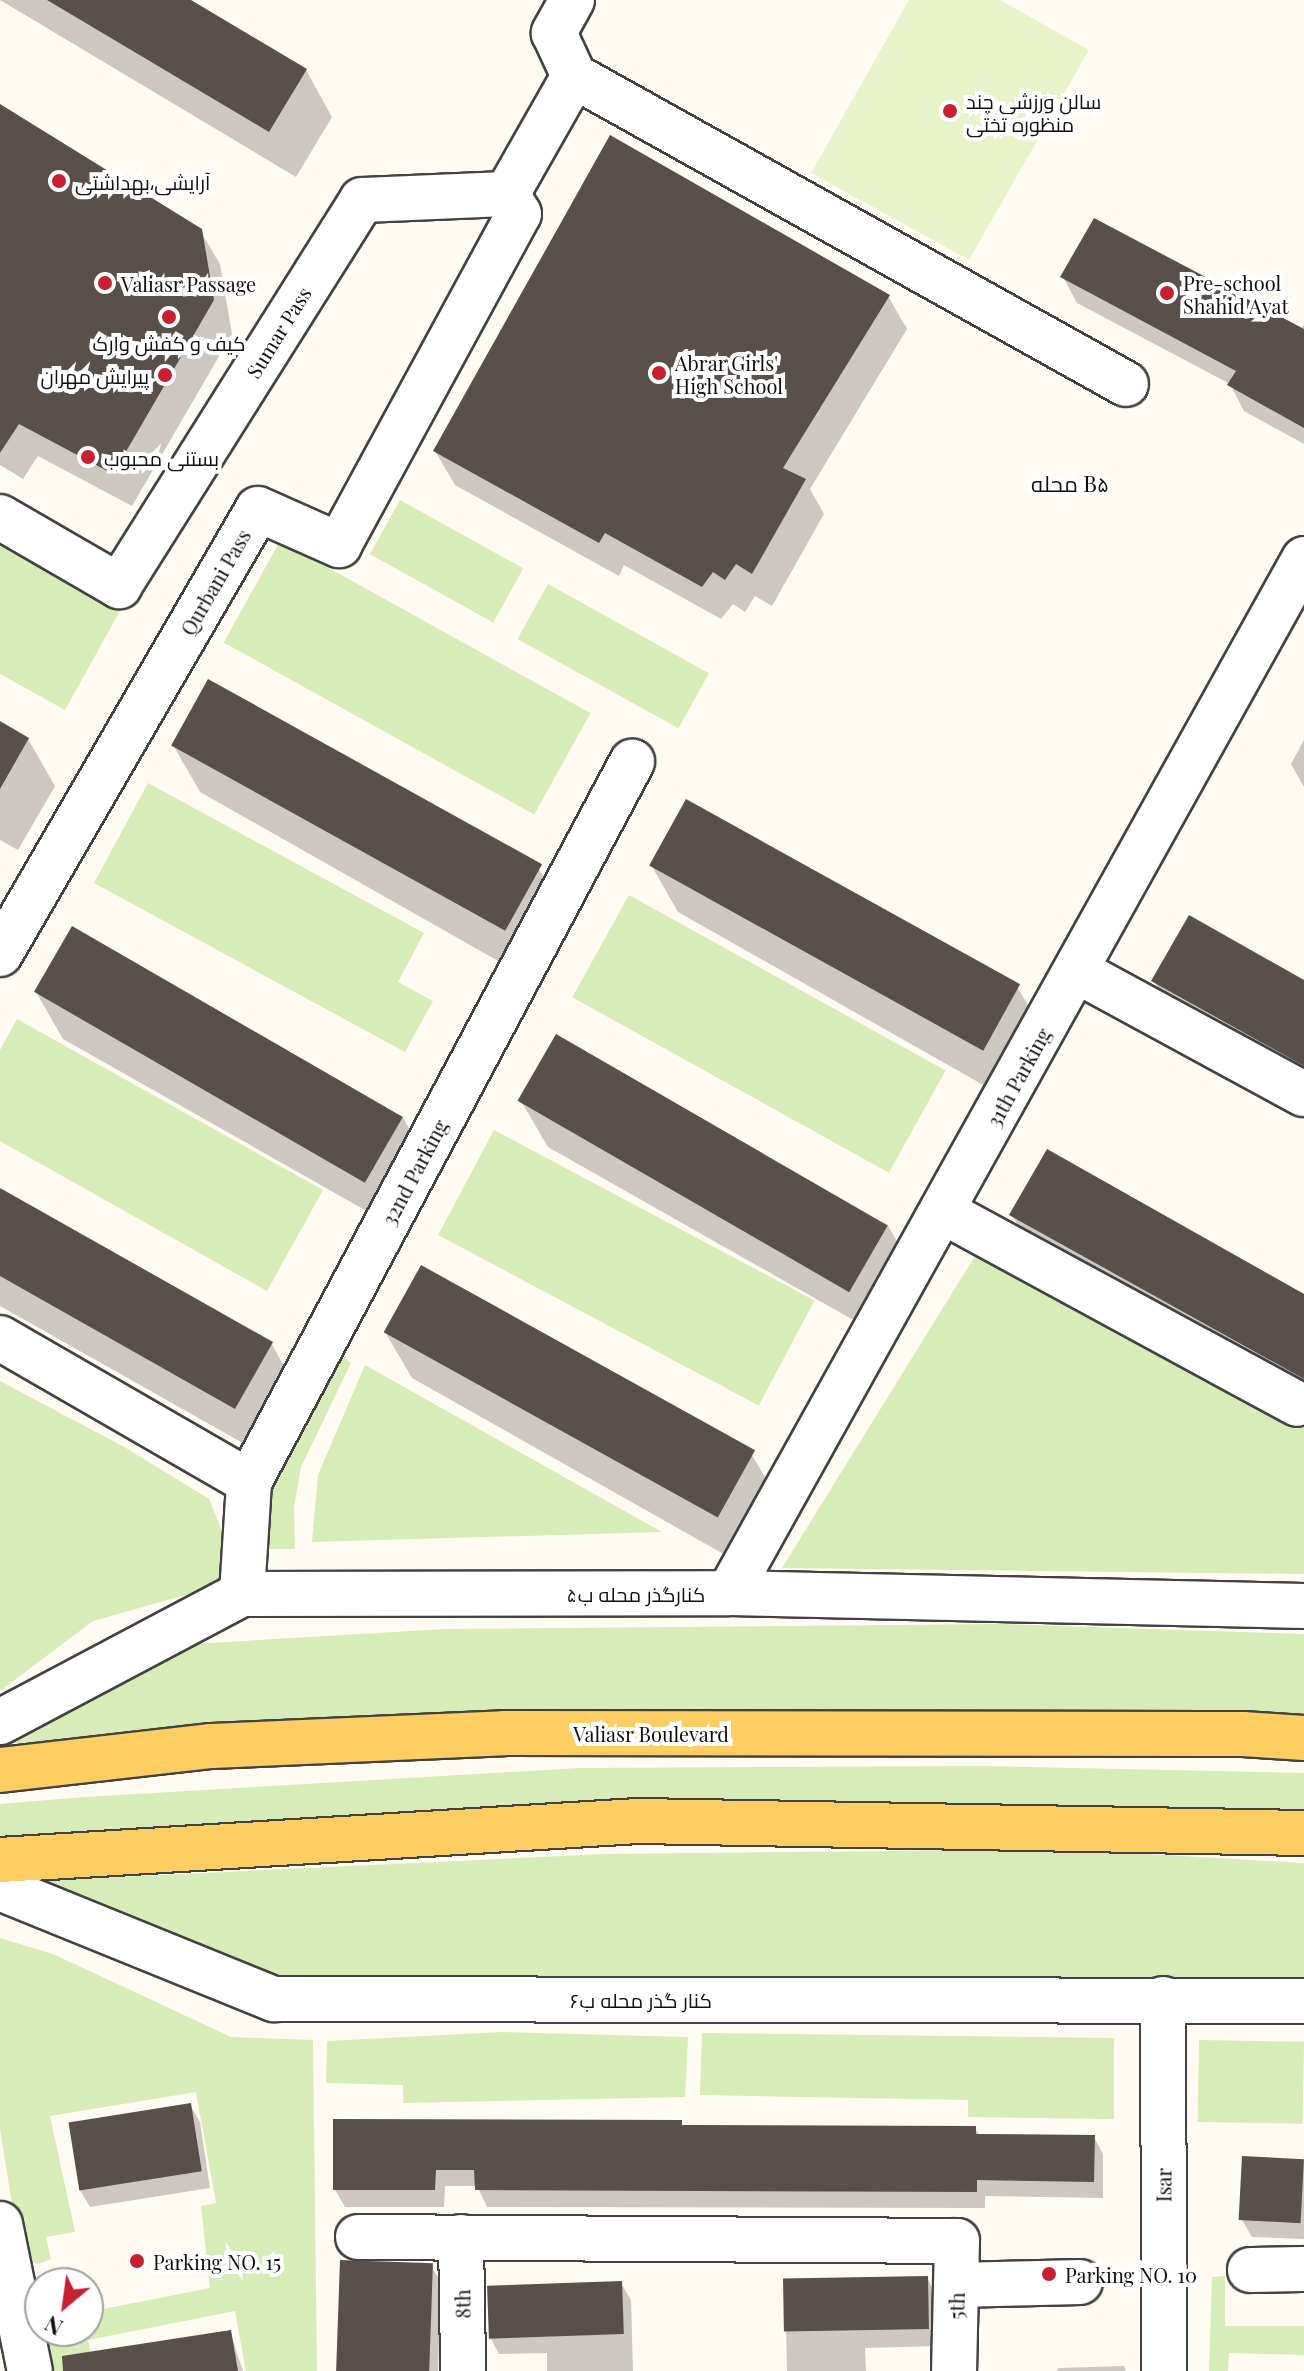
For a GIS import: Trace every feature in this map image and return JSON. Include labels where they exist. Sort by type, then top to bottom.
[{"type":"main road","name":"Valiasr Boulevard","points":[[0,1770],[212,1746],[504,1733],[1304,1738]]},
{"type":"main road","points":[[0,1860],[638,1821],[1304,1833]]},
{"type":"street","points":[[572,0],[554,33],[574,76],[1126,384]]},
{"type":"street","points":[[507,194],[574,76]]},
{"type":"street","name":"Sumar Pass","points":[[0,517],[119,586],[362,200],[507,194]]},
{"type":"street","name":"Qurbani Pass","points":[[0,954],[258,509],[339,545],[519,214],[507,194]]},
{"type":"street","name":"31th Parking","points":[[729,1593],[1304,559]]},
{"type":"street","name":"32nd Parking","points":[[242,1594],[249,1482],[632,762]]},
{"type":"street","points":[[1077,971],[1304,1094]]},
{"type":"street","points":[[942,1211],[1297,1404]]},
{"type":"street","points":[[0,1338],[249,1482]]},
{"type":"street","name":"کنارگذر محله ب۵","points":[[0,1722],[242,1594],[729,1593],[1304,1606]]},
{"type":"street","name":"کنار گذر محله ب۶","points":[[0,1888],[274,1999],[1304,2001]]},
{"type":"street","name":"Isar","points":[[1163,1999],[1164,2371]]},
{"type":"street","points":[[0,2224],[30,2371]]},
{"type":"street","points":[[358,2237],[461,2237]]},
{"type":"street","name":"5th","points":[[461,2237],[957,2241],[954,2371]]},
{"type":"street","name":"8th","points":[[461,2237],[463,2371]]},
{"type":"street","points":[[1250,2270],[1304,2269]]},
{"type":"street","points":[[956,2285],[1080,2282]]},
{"type":"green space","name":"سالن ورزشی چند منظوره تختی","points":[[909,0],[1000,0],[1089,50],[969,260],[811,173]]},
{"type":"green space","points":[[400,500],[523,568],[493,623],[370,554]]},
{"type":"green space","points":[[280,541],[590,713],[534,815],[224,642]]},
{"type":"green space","points":[[0,542],[121,609],[65,710],[0,674]]},
{"type":"green space","points":[[548,584],[709,673],[678,728],[517,639]]},
{"type":"green space","points":[[148,783],[424,933],[398,982],[433,1001],[405,1052],[94,883]]},
{"type":"green space","points":[[629,895],[946,1071],[889,1173],[572,997]]},
{"type":"green space","points":[[17,1019],[323,1190],[267,1291],[0,1141],[0,1050]]},
{"type":"green space","points":[[494,1130],[815,1300],[759,1405],[438,1235]]},
{"type":"green space","points":[[980,1248],[1304,1428],[1304,1574],[782,1568]]},
{"type":"green space","points":[[327,1344],[351,1363],[301,1467],[294,1507],[295,1549],[262,1549],[272,1465]]},
{"type":"green space","points":[[365,1365],[662,1532],[312,1542],[318,1475]]},
{"type":"green space","points":[[0,1381],[126,1448],[209,1499],[228,1545],[221,1585],[93,1621],[0,1691]]},
{"type":"green space","points":[[1001,1624],[1304,1634],[1304,1722],[644,1714],[12,1743],[51,1708],[175,1645],[445,1629]]},
{"type":"green space","points":[[982,1766],[1304,1773],[1304,1809],[681,1804],[0,1837],[0,1804],[85,1797],[579,1768]]},
{"type":"green space","points":[[1062,1849],[1304,1863],[1304,1991],[268,1988],[36,1881],[602,1854]]},
{"type":"green space","points":[[0,1938],[53,1954],[231,2037],[313,2040],[317,2371],[246,2371],[235,2311],[104,2337],[104,2309],[210,2288],[201,2206],[216,2203],[196,2092],[50,2116],[75,2232],[46,2237],[51,2259],[38,2264],[27,2259],[19,2248],[0,2129]]},
{"type":"green space","points":[[503,2032],[688,2037],[685,2097],[403,2103],[403,2085],[326,2083],[327,2041]]},
{"type":"green space","points":[[702,2033],[1114,2038],[1114,2119],[968,2117],[968,2100],[700,2095]]},
{"type":"green space","points":[[1199,2040],[1304,2042],[1303,2124],[1198,2122]]},
{"type":"green space","points":[[1225,2276],[1225,2326],[1304,2326],[1304,2355],[1229,2353],[1228,2371],[1209,2371],[1212,2277]]},
{"type":"green space","points":[[37,2347],[89,2347],[94,2371],[41,2371]]},
{"type":"building","points":[[47,0],[191,0],[307,69],[269,132]]},
{"type":"building","name":"Valiasr Passage","points":[[0,104],[202,229],[214,300],[113,474],[19,424],[0,453]]},
{"type":"building","name":"Abrar Girls' High School","points":[[610,135],[890,295],[783,468],[806,479],[752,574],[736,564],[725,580],[713,572],[702,587],[605,533],[599,543],[433,451]]},
{"type":"building","points":[[1094,218],[1304,329],[1304,428],[1227,385],[1236,371],[1060,277]]},
{"type":"building","points":[[208,679],[542,864],[505,931],[171,745]]},
{"type":"building","points":[[0,721],[29,738],[0,789]]},
{"type":"building","points":[[686,799],[1020,984],[983,1051],[649,865]]},
{"type":"building","points":[[1189,915],[1304,980],[1304,1066],[1151,981]]},
{"type":"building","points":[[72,926],[403,1117],[365,1183],[34,992]]},
{"type":"building","points":[[556,1034],[888,1226],[849,1292],[518,1101]]},
{"type":"building","points":[[1047,1149],[1304,1294],[1304,1379],[1009,1215]]},
{"type":"building","points":[[0,1188],[273,1342],[235,1409],[0,1276]]},
{"type":"building","points":[[421,1265],[755,1450],[718,1518],[384,1332]]},
{"type":"building","points":[[191,2103],[202,2171],[79,2191],[69,2122]]},
{"type":"building","points":[[333,2119],[682,2120],[682,2125],[976,2126],[976,2134],[1095,2135],[1094,2182],[977,2180],[977,2192],[475,2190],[474,2170],[436,2170],[435,2190],[333,2190]]},
{"type":"building","points":[[1242,2156],[1304,2159],[1301,2223],[1239,2220]]},
{"type":"building","points":[[340,2260],[433,2263],[429,2371],[336,2371]]},
{"type":"building","points":[[928,2276],[929,2329],[784,2332],[783,2279]]},
{"type":"building","points":[[622,2281],[624,2334],[489,2339],[487,2286]]},
{"type":"building","points":[[231,2330],[238,2371],[63,2371],[62,2356]]},
{"type":"place","name":"سالن ورزشی چند منظوره تختی","points":[[950,111]]},
{"type":"place","name":"آرایشی،بهداشتی","points":[[59,181]]},
{"type":"place","name":"Valiasr Passage","points":[[105,283]]},
{"type":"place","name":"Pre-school Shahid Ayat","points":[[1167,293]]},
{"type":"place","name":"کیف و کفش وارک","points":[[169,317]]},
{"type":"place","name":"Abrar Girls' High School","points":[[659,373]]},
{"type":"place","name":"پیرایش مهران","points":[[165,375]]},
{"type":"place","name":"بستنی محبوب","points":[[88,457]]},
{"type":"place","name":"Parking NO. 15","points":[[137,2261]]},
{"type":"place","name":"Parking NO. 10","points":[[1049,2274]]},
{"type":"district","name":"محله B۵","points":[[1070,484]]}]
